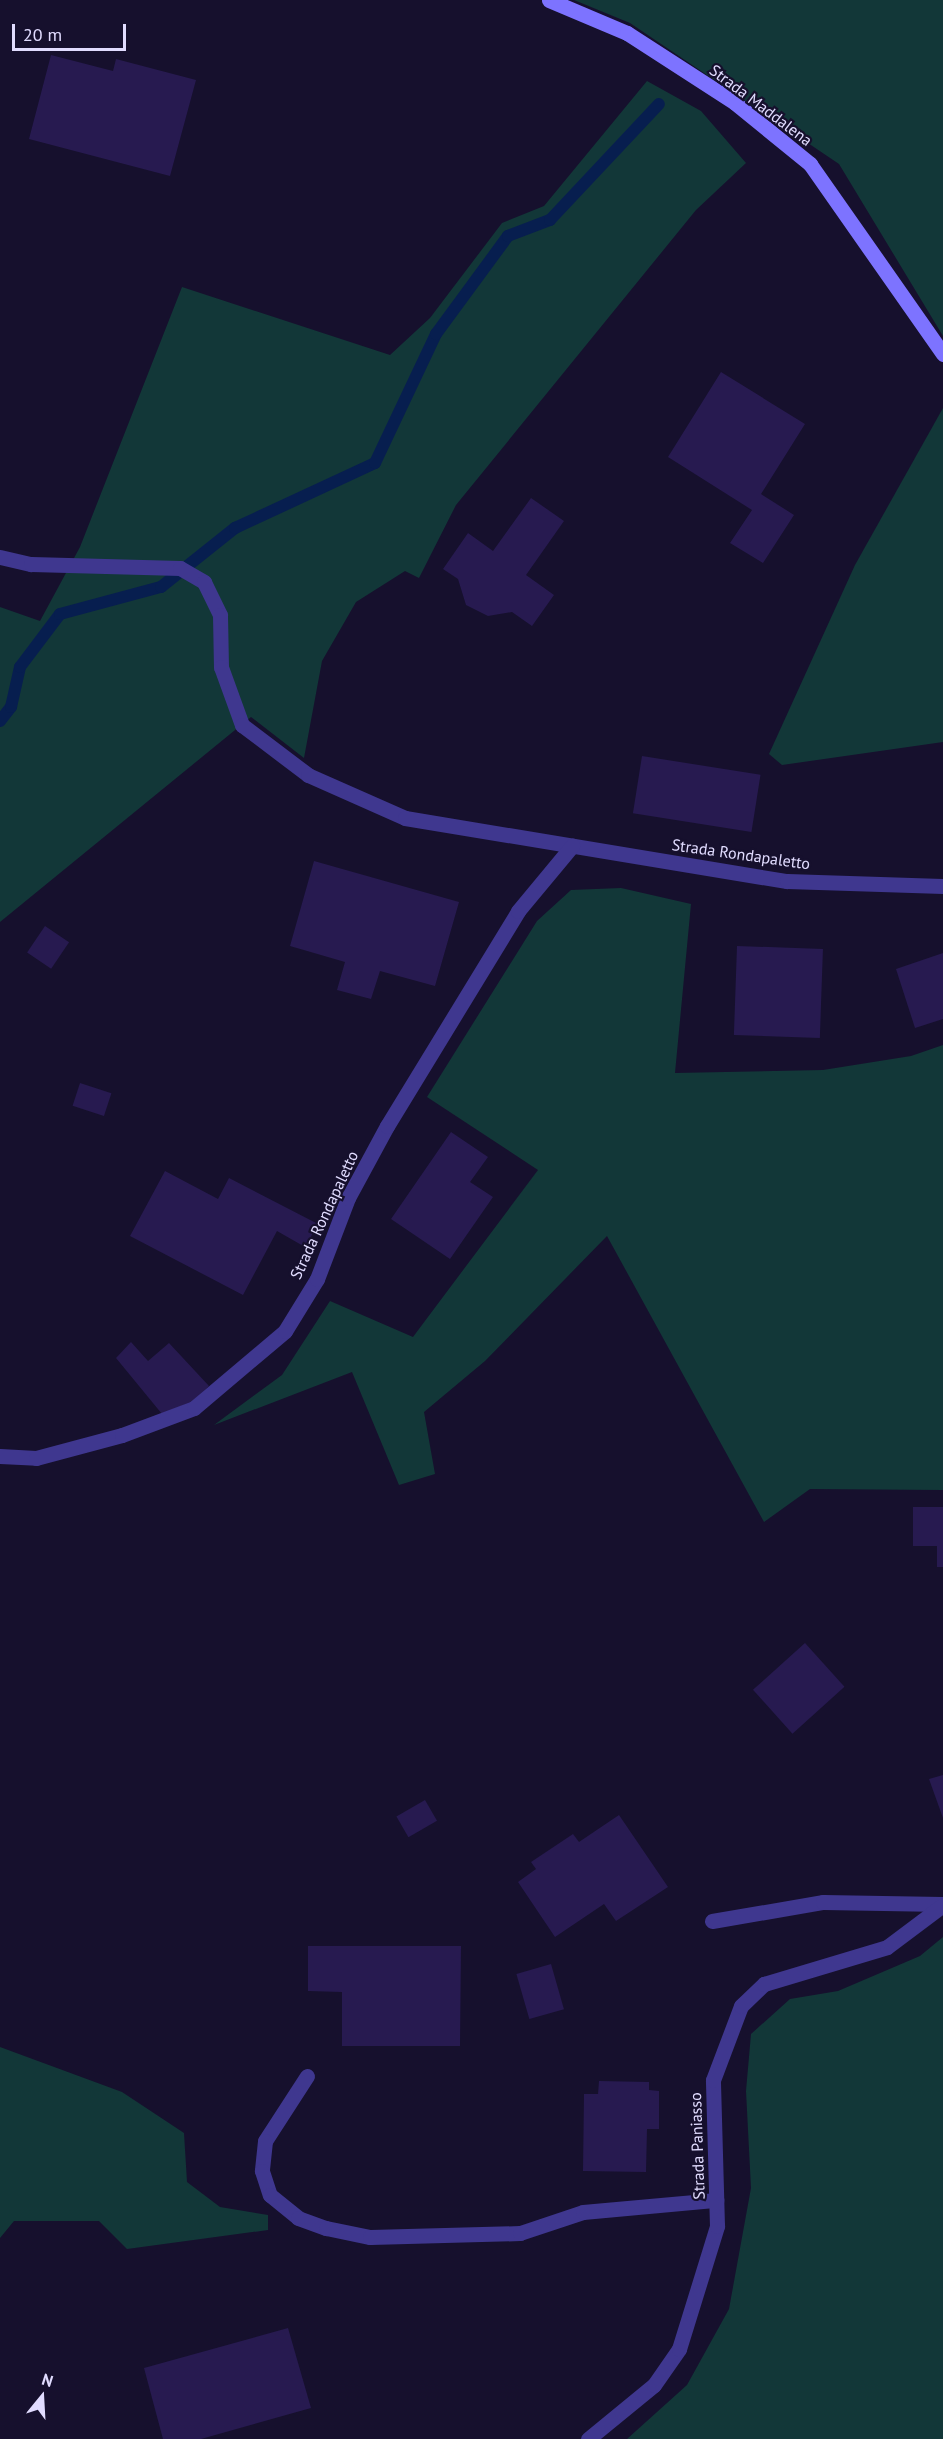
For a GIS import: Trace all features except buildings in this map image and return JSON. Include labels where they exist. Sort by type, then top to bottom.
[{"type":"street","name":"Strada Maddalena","points":[[549,0],[627,33],[735,103],[810,164],[943,354]]},
{"type":"street","name":"Strada Rondapaletto","points":[[0,557],[30,564],[180,568],[204,582],[220,615],[221,667],[242,725],[308,776],[405,818],[787,881],[943,886]]},
{"type":"street","name":"Strada Rondapaletto","points":[[0,1456],[36,1458],[122,1435],[194,1408],[285,1331],[317,1279],[348,1198],[387,1126],[518,911],[572,846]]},
{"type":"street","name":"Strada Paniasso","points":[[712,1921],[823,1902],[943,1905]]},
{"type":"street","name":"Strada Paniasso","points":[[588,2439],[654,2385],[679,2349],[717,2226],[713,2080],[741,2006],[764,1984],[887,1947],[943,1905]]},
{"type":"street","points":[[308,2076],[265,2141],[262,2170],[270,2195],[298,2218],[326,2228],[370,2237],[520,2233],[583,2212],[716,2200]]},
{"type":"green space","points":[[574,0],[943,0],[943,336],[839,164],[630,23]]},
{"type":"green space","points":[[647,81],[701,111],[746,163],[696,210],[456,505],[419,578],[405,571],[356,602],[322,661],[304,758],[251,717],[0,922],[0,607],[40,621],[80,547],[182,287],[390,355],[430,318],[502,223],[544,206]]},
{"type":"green space","points":[[943,408],[943,742],[782,765],[769,754],[855,565]]},
{"type":"green space","points":[[621,888],[691,904],[675,1073],[823,1070],[911,1056],[943,1045],[943,1490],[810,1489],[764,1522],[607,1236],[485,1361],[424,1412],[435,1474],[399,1485],[352,1372],[214,1425],[282,1375],[330,1301],[413,1337],[538,1170],[427,1097],[537,921],[571,890]]},
{"type":"green space","points":[[943,1937],[943,2439],[627,2439],[687,2385],[729,2309],[751,2188],[746,2091],[751,2034],[790,1999],[838,1991],[920,1956]]},
{"type":"green space","points":[[0,2047],[122,2092],[184,2133],[187,2182],[220,2207],[268,2215],[268,2230],[127,2249],[99,2221],[14,2221],[0,2238]]},
{"type":"waterway","points":[[0,721],[11,707],[20,667],[60,614],[161,587],[235,528],[375,463],[436,334],[508,236],[550,220],[659,104]]}]
